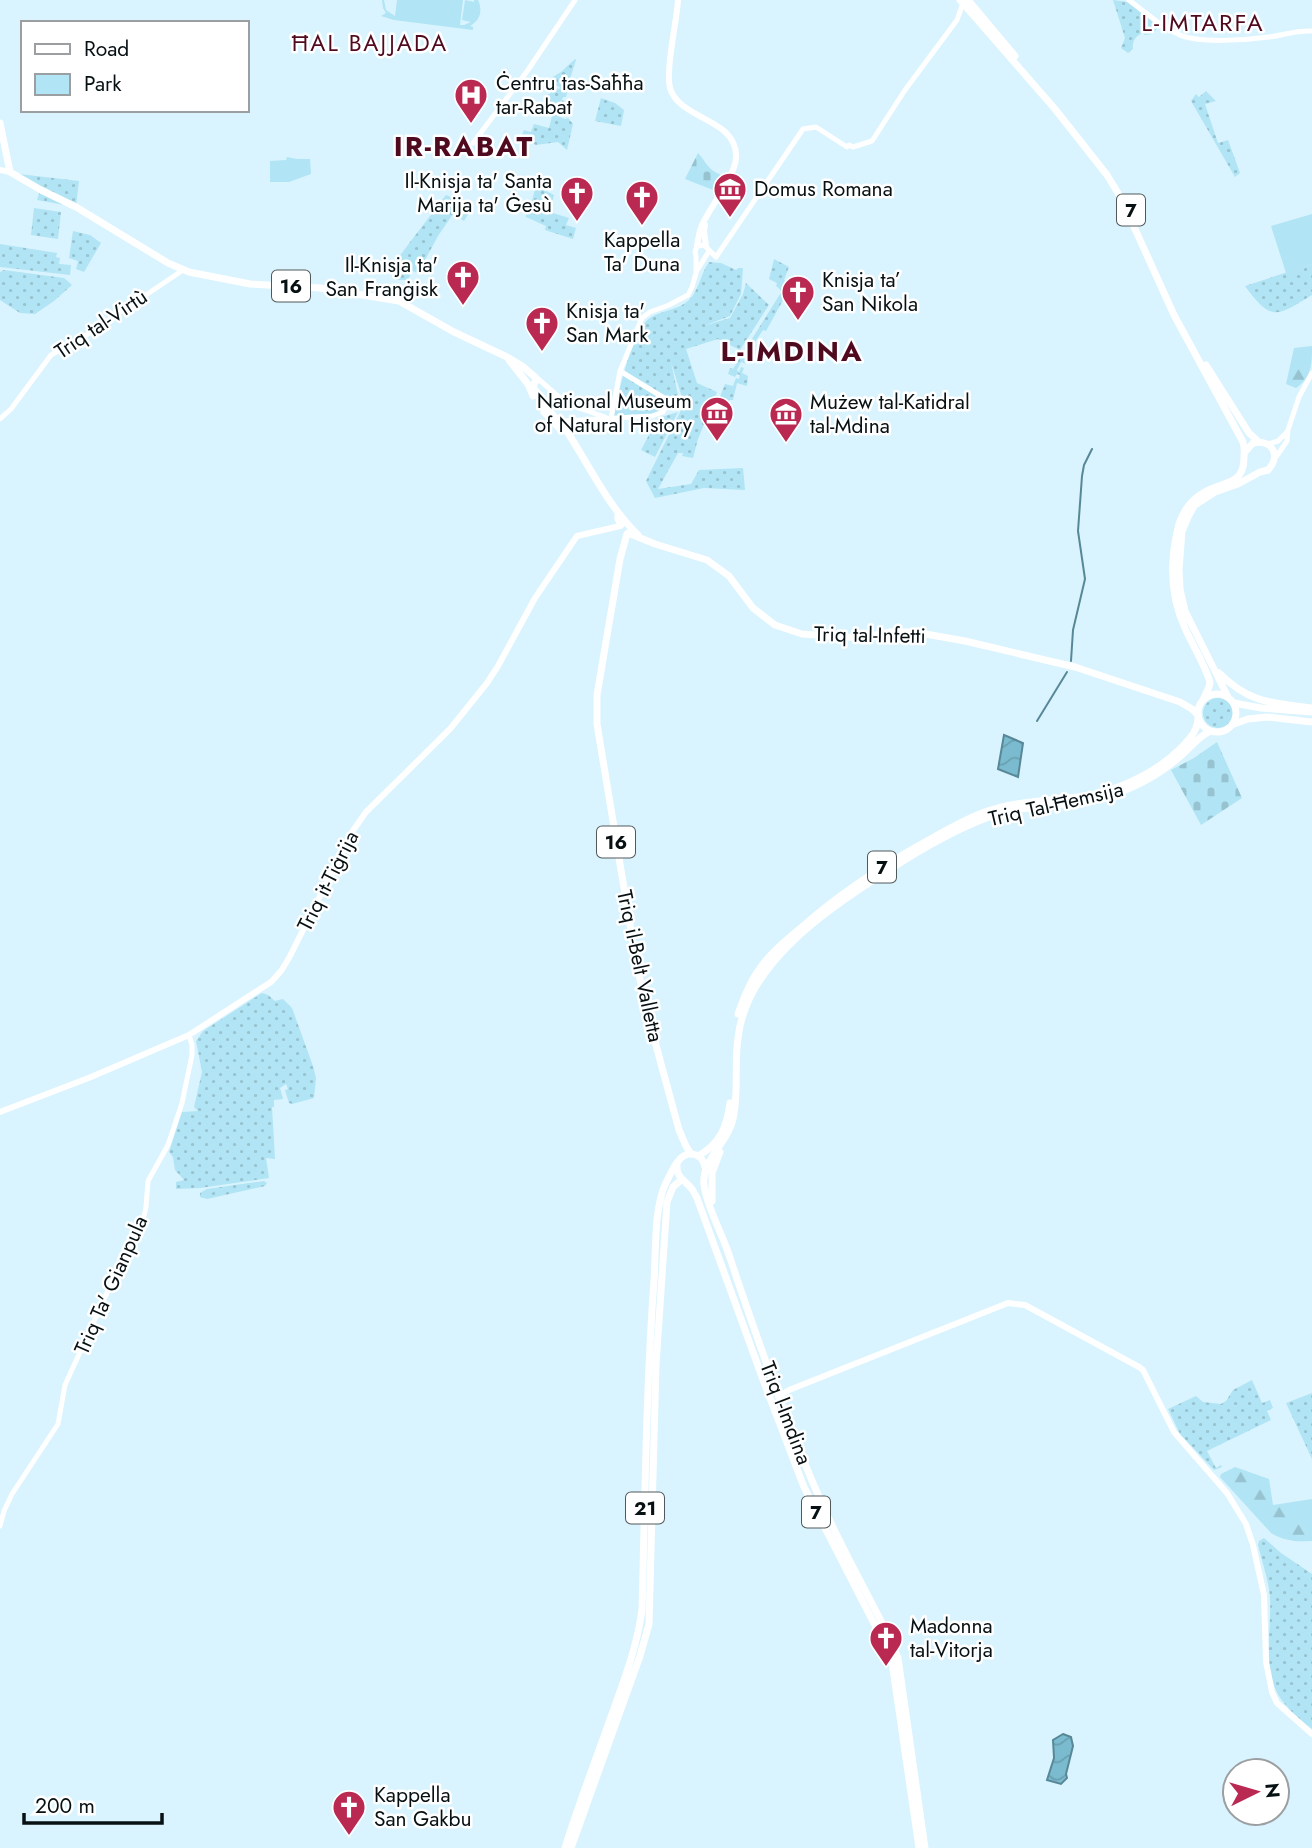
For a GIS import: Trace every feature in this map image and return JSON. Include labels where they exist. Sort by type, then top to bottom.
[{"type":"main road","points":[[678,0],[669,87],[681,105],[726,133],[736,154],[733,168],[701,226],[696,246]]},
{"type":"main road","name":"7","points":[[965,1],[1107,175],[1121,198],[1174,315],[1238,431],[1245,452],[1242,472],[1237,478],[1210,489],[1192,501],[1183,513],[1177,529],[1173,561],[1175,600],[1210,682],[1198,716]]},
{"type":"main road","name":"7","points":[[965,1],[1058,106],[1111,173],[1125,195],[1178,312],[1208,370],[1249,433],[1259,442]]},
{"type":"main road","points":[[0,123],[10,172],[0,170]]},
{"type":"main road","name":"16","points":[[10,172],[183,270],[250,284],[320,288],[399,301],[522,366],[547,417],[572,441]]},
{"type":"main road","points":[[707,216],[704,231],[707,252]]},
{"type":"main road","name":"16","points":[[507,356],[529,380],[560,423],[618,512],[618,519],[624,529]]},
{"type":"main road","points":[[1234,724],[1237,713],[1185,611],[1179,569],[1182,531],[1194,506],[1215,492],[1271,467],[1274,460],[1273,451],[1268,444],[1250,444],[1245,452]]},
{"type":"main road","points":[[1245,462],[1251,470],[1259,472]]},
{"type":"main road","name":"Triq tal-Infetti","points":[[624,529],[641,538],[707,560],[729,576],[753,608],[775,625],[802,634],[861,638],[890,632],[914,632],[965,641],[1074,667],[1180,702],[1198,716]]},
{"type":"main road","name":"Triq it-Tiġrija","points":[[0,1112],[189,1035],[271,982],[296,945],[345,844],[366,812],[450,729],[475,699],[498,666],[535,598],[577,536],[624,529]]},
{"type":"main road","name":"Triq il-Belt Valletta","points":[[624,529],[597,695],[597,724],[637,967],[680,1130],[686,1146],[694,1155]]},
{"type":"main road","points":[[1213,667],[1235,687],[1260,701],[1312,710]]},
{"type":"main road","points":[[1202,701],[1212,694],[1218,694],[1261,708],[1312,710]]},
{"type":"main road","name":"Triq tal-Infetti","points":[[1180,702],[1202,701]]},
{"type":"main road","points":[[1198,716],[1202,726],[1210,731]]},
{"type":"main road","name":"Triq Tal-Ħemsija","points":[[694,1155],[707,1151],[722,1135],[731,1097],[734,1030],[739,1012],[756,973],[781,945],[827,905],[865,877],[966,820],[1006,806],[1101,792],[1145,775],[1166,761],[1191,737],[1198,726],[1198,716]]},
{"type":"main road","points":[[1234,724],[1267,717],[1312,722]]},
{"type":"main road","name":"7","points":[[1210,731],[1223,732],[1234,724]]},
{"type":"main road","name":"Triq Tal-Ħemsija","points":[[704,1172],[729,1131],[733,1118],[742,1016],[757,982],[779,954],[811,926],[887,871],[970,825],[1013,810],[1080,803],[1119,792],[1170,766],[1197,739],[1210,731]]},
{"type":"main road","name":"Triq il-Belt Valletta","points":[[679,1160],[680,1130]]},
{"type":"main road","points":[[726,1245],[712,1204],[711,1183],[715,1164],[729,1131]]},
{"type":"main road","name":"7","points":[[679,1160],[684,1156],[694,1155]]},
{"type":"main road","name":"Triq l-Imdina","points":[[694,1155],[702,1160],[708,1202],[726,1245],[775,1387],[823,1506],[898,1658],[925,1848]]},
{"type":"main road","name":"Triq l-Imdina","points":[[679,1160],[676,1169],[698,1198],[804,1487],[892,1662],[919,1848]]},
{"type":"main road","name":"21","points":[[565,1848],[633,1656],[640,1625],[651,1321],[660,1201],[679,1160]]},
{"type":"main road","points":[[683,1181],[694,1183],[704,1172]]},
{"type":"main road","name":"21","points":[[571,1848],[649,1624],[656,1365],[666,1216],[668,1195],[673,1187],[683,1181]]},
{"type":"main road","points":[[781,1402],[781,1395],[789,1390],[992,1309],[1015,1303],[1032,1308],[1139,1367],[1174,1432],[1235,1502],[1246,1524],[1254,1547],[1264,1595],[1266,1662],[1272,1692],[1277,1703],[1312,1734]]},
{"type":"main road","points":[[775,1387],[789,1390]]},
{"type":"street","points":[[473,143],[528,70],[575,0]]},
{"type":"street","points":[[1129,0],[1177,34],[1191,39],[1205,41],[1270,37],[1312,31]]},
{"type":"street","points":[[696,273],[696,246],[702,244],[707,252],[716,257],[803,129],[817,127],[850,147],[872,141],[905,90],[957,20],[965,1]]},
{"type":"street","points":[[957,20],[965,15],[975,16]]},
{"type":"street","points":[[696,256],[700,258],[707,252]]},
{"type":"street","points":[[611,419],[620,371],[642,318],[688,295],[707,252]]},
{"type":"street","name":"Triq tal-Virtù","points":[[0,419],[11,410],[51,355],[97,328],[183,270]]},
{"type":"street","points":[[560,423],[652,416],[663,412],[669,401],[620,371]]},
{"type":"street","points":[[1274,460],[1287,441],[1298,397],[1312,373]]},
{"type":"street","points":[[529,380],[579,408],[611,419]]},
{"type":"street","points":[[1268,444],[1278,441],[1288,430]]},
{"type":"street","name":"Triq Ta' Gianpula","points":[[0,1526],[12,1494],[59,1422],[65,1385],[106,1295],[142,1226],[148,1181],[166,1149],[182,1103],[191,1060],[192,1045],[189,1035]]},
{"type":"green space","points":[[382,0],[386,10],[395,16],[397,0],[463,0],[460,25],[471,22],[462,20],[465,0],[478,0],[480,11],[478,18],[470,26],[473,30],[381,16],[386,13]]},
{"type":"green space","points":[[1113,0],[1127,2],[1155,23],[1157,29],[1152,34],[1142,33],[1138,36],[1133,49],[1128,53],[1121,48],[1125,38]]},
{"type":"green space","points":[[575,59],[566,97],[563,97],[562,109],[559,108],[558,112],[561,113],[560,117],[568,118],[573,124],[567,150],[558,142],[536,145],[521,137],[524,130],[531,132],[534,124],[549,128],[552,116],[545,113],[547,105],[555,107],[556,104],[548,101],[550,97],[547,96],[552,89],[560,87],[549,84],[549,79]]},
{"type":"green space","points":[[1206,91],[1216,101],[1205,104],[1218,143],[1228,140],[1240,173],[1235,177],[1191,101],[1196,94],[1199,97]]},
{"type":"green space","points":[[601,98],[624,110],[621,126],[595,121]]},
{"type":"green space","points":[[698,153],[710,168],[721,175],[713,190],[685,179]]},
{"type":"green space","points":[[287,157],[310,159],[311,174],[289,182],[270,182],[270,161],[286,160]]},
{"type":"green space","points":[[19,174],[79,181],[76,207],[37,200],[41,187]]},
{"type":"green space","points":[[536,186],[554,195],[550,212],[569,218],[566,225],[576,228],[573,239],[545,230],[546,226],[526,217],[526,204],[531,204]]},
{"type":"green space","points":[[446,195],[471,210],[464,221],[453,214],[418,273],[412,271],[408,280],[396,280],[398,258]]},
{"type":"green space","points":[[34,208],[61,212],[58,239],[31,235]]},
{"type":"green space","points":[[1312,214],[1312,264],[1286,273],[1271,226]]},
{"type":"green space","points":[[73,231],[90,235],[101,243],[84,272],[76,269],[78,261],[69,258]]},
{"type":"green space","points":[[0,244],[57,253],[59,264],[71,265],[70,275],[0,267]]},
{"type":"green space","points":[[774,259],[789,267],[784,280],[792,284],[766,331],[763,330],[745,357],[746,364],[741,362],[737,370],[739,372],[741,367],[744,368],[742,373],[748,376],[747,386],[737,383],[733,400],[729,402],[719,399],[725,384],[733,386],[736,378],[739,379],[740,375],[735,377],[728,374],[730,368],[733,369],[782,291],[776,286],[777,283],[769,279]]},
{"type":"green space","points":[[709,262],[721,263],[736,270],[743,268],[741,294],[730,316],[703,326],[730,318],[743,294],[746,283],[769,305],[740,350],[718,339],[686,349],[697,383],[717,392],[693,458],[678,453],[658,489],[691,484],[699,470],[743,468],[745,490],[704,488],[655,498],[646,481],[684,404],[671,362],[679,400],[652,415],[613,418],[627,364],[643,325],[655,315],[689,300]]},
{"type":"green space","points":[[1312,264],[1312,295],[1283,311],[1269,311],[1245,286]]},
{"type":"green space","points":[[4,270],[64,278],[72,285],[35,314],[20,313],[0,300],[0,272]]},
{"type":"green space","points":[[1312,346],[1308,375],[1296,388],[1286,384],[1294,348]]},
{"type":"green space","points":[[678,412],[655,457],[641,450],[658,418]]},
{"type":"green space","points":[[1218,698],[1229,702],[1233,713],[1229,724],[1218,728],[1207,724],[1203,713],[1207,702]]},
{"type":"green space","points":[[1217,742],[1242,798],[1201,825],[1171,770]]},
{"type":"green space","points":[[262,993],[275,1001],[283,999],[292,1008],[316,1078],[314,1098],[292,1104],[289,1103],[285,1090],[288,1089],[286,1084],[280,1088],[283,1099],[274,1100],[272,1107],[275,1159],[266,1158],[269,1178],[176,1189],[176,1182],[184,1180],[175,1170],[173,1157],[169,1152],[182,1112],[198,1111],[194,1107],[202,1072],[196,1041],[203,1031]]},
{"type":"green space","points":[[264,1181],[267,1183],[265,1186],[207,1199],[200,1197],[200,1193],[207,1189]]},
{"type":"green space","points":[[1252,1380],[1262,1403],[1270,1400],[1273,1408],[1267,1411],[1271,1420],[1207,1451],[1216,1468],[1221,1465],[1222,1467],[1214,1470],[1180,1434],[1168,1409],[1196,1396],[1203,1402],[1221,1404],[1233,1390]]},
{"type":"green space","points":[[1312,1393],[1312,1459],[1286,1403]]},
{"type":"green space","points":[[1235,1467],[1269,1479],[1273,1505],[1312,1499],[1312,1541],[1291,1540],[1271,1533],[1220,1477]]},
{"type":"green space","points":[[1264,1538],[1312,1574],[1312,1729],[1284,1703],[1272,1679],[1269,1592],[1258,1545]]},
{"type":"water","points":[[1004,735],[1023,743],[1018,777],[998,769]]},
{"type":"water","points":[[1063,1734],[1071,1737],[1073,1746],[1067,1778],[1061,1784],[1047,1780],[1054,1758],[1053,1740]]},
{"type":"waterway","points":[[1071,661],[1073,630],[1085,579],[1078,531],[1082,476],[1092,449]]},
{"type":"waterway","points":[[1037,721],[1067,672]]},
{"type":"place","name":"Ċentru tas-Saħħa tar-Rabat","points":[[471,125]]},
{"type":"place","name":"Domus Romana","points":[[730,219]]},
{"type":"place","name":"Il-Knisja ta' Santa Marija ta' Ġesù","points":[[577,223]]},
{"type":"place","name":"Kappella Ta' Duna","points":[[642,227]]},
{"type":"place","name":"Il-Knisja ta' San Franġisk","points":[[463,307]]},
{"type":"place","name":"Knisja ta’ San Nikola","points":[[798,322]]},
{"type":"place","name":"Knisja ta' San Mark","points":[[542,353]]},
{"type":"place","name":"National Museum of Natural History","points":[[717,443]]},
{"type":"place","name":"Mużew tal-Katidral tal-Mdina","points":[[786,444]]},
{"type":"place","name":"Madonna tal-Vitorja","points":[[886,1668]]},
{"type":"place","name":"Kappella San Gakbu","points":[[349,1837]]},
{"type":"district","name":"L-IMTARFA","points":[[1203,23]]},
{"type":"district","name":"ĦAL BAJJADA","points":[[370,43]]},
{"type":"district","name":"IR-RABAT","points":[[464,146]]},
{"type":"district","name":"L-IMDINA","points":[[792,351]]}]
